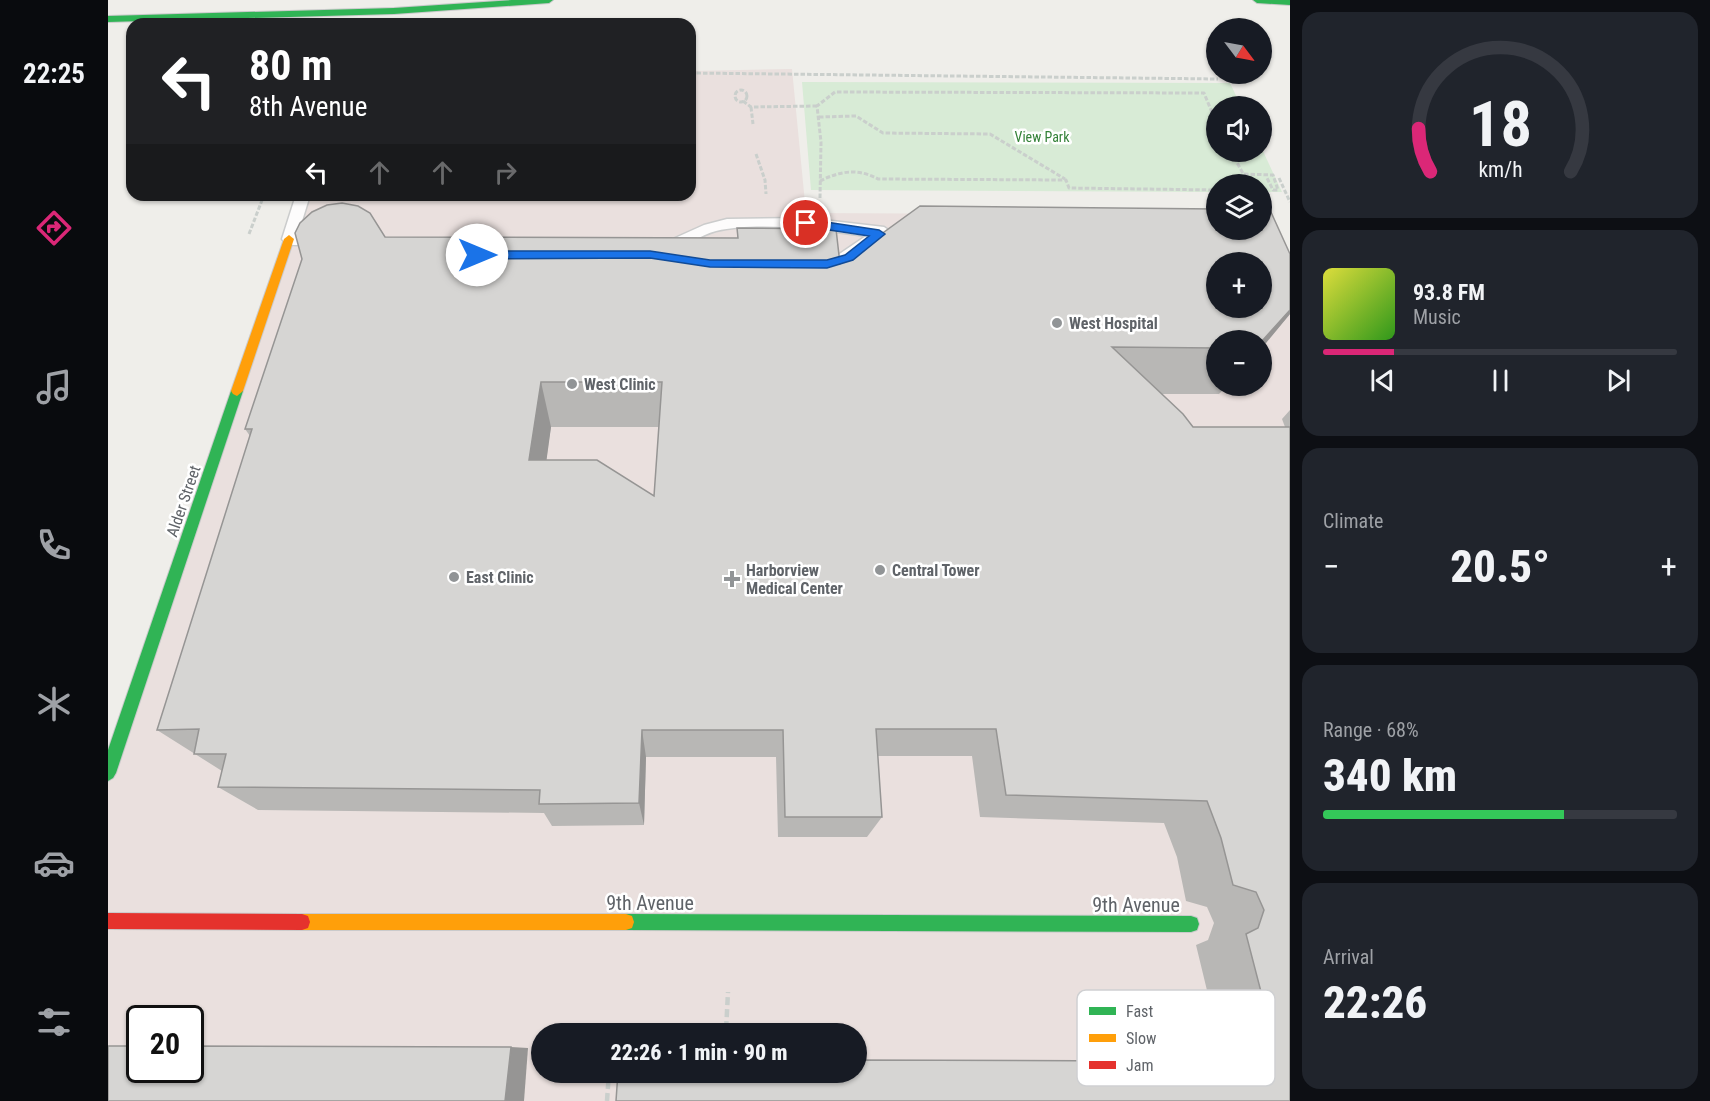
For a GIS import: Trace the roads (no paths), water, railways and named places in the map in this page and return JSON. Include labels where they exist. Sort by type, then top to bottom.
[{"type":"main road","points":[[144,18],[394,11],[549,0]]},
{"type":"main road","points":[[1257,0],[1290,2]]},
{"type":"main road","points":[[108,19],[126,18]]},
{"type":"main road","name":"Alder Street","points":[[108,773],[289,239]]},
{"type":"main road","name":"9th Avenue","points":[[108,921],[1191,924]]},
{"type":"lane","points":[[301,201],[289,239],[324,238]]},
{"type":"lane","points":[[681,260],[660,254],[709,228],[727,225],[806,223],[879,234]]},
{"type":"lane","points":[[800,264],[837,262],[849,258],[879,234],[897,229]]},
{"type":"place","name":"West Hospital","points":[[1057,323]]},
{"type":"place","name":"West Clinic","points":[[572,384]]},
{"type":"place","name":"Central Tower","points":[[880,570]]},
{"type":"place","name":"East Clinic","points":[[454,577]]},
{"type":"place","name":"Harborview Medical Center","points":[[732,579]]},
{"type":"park label","name":"View Park","points":[[1042,137]]}]
